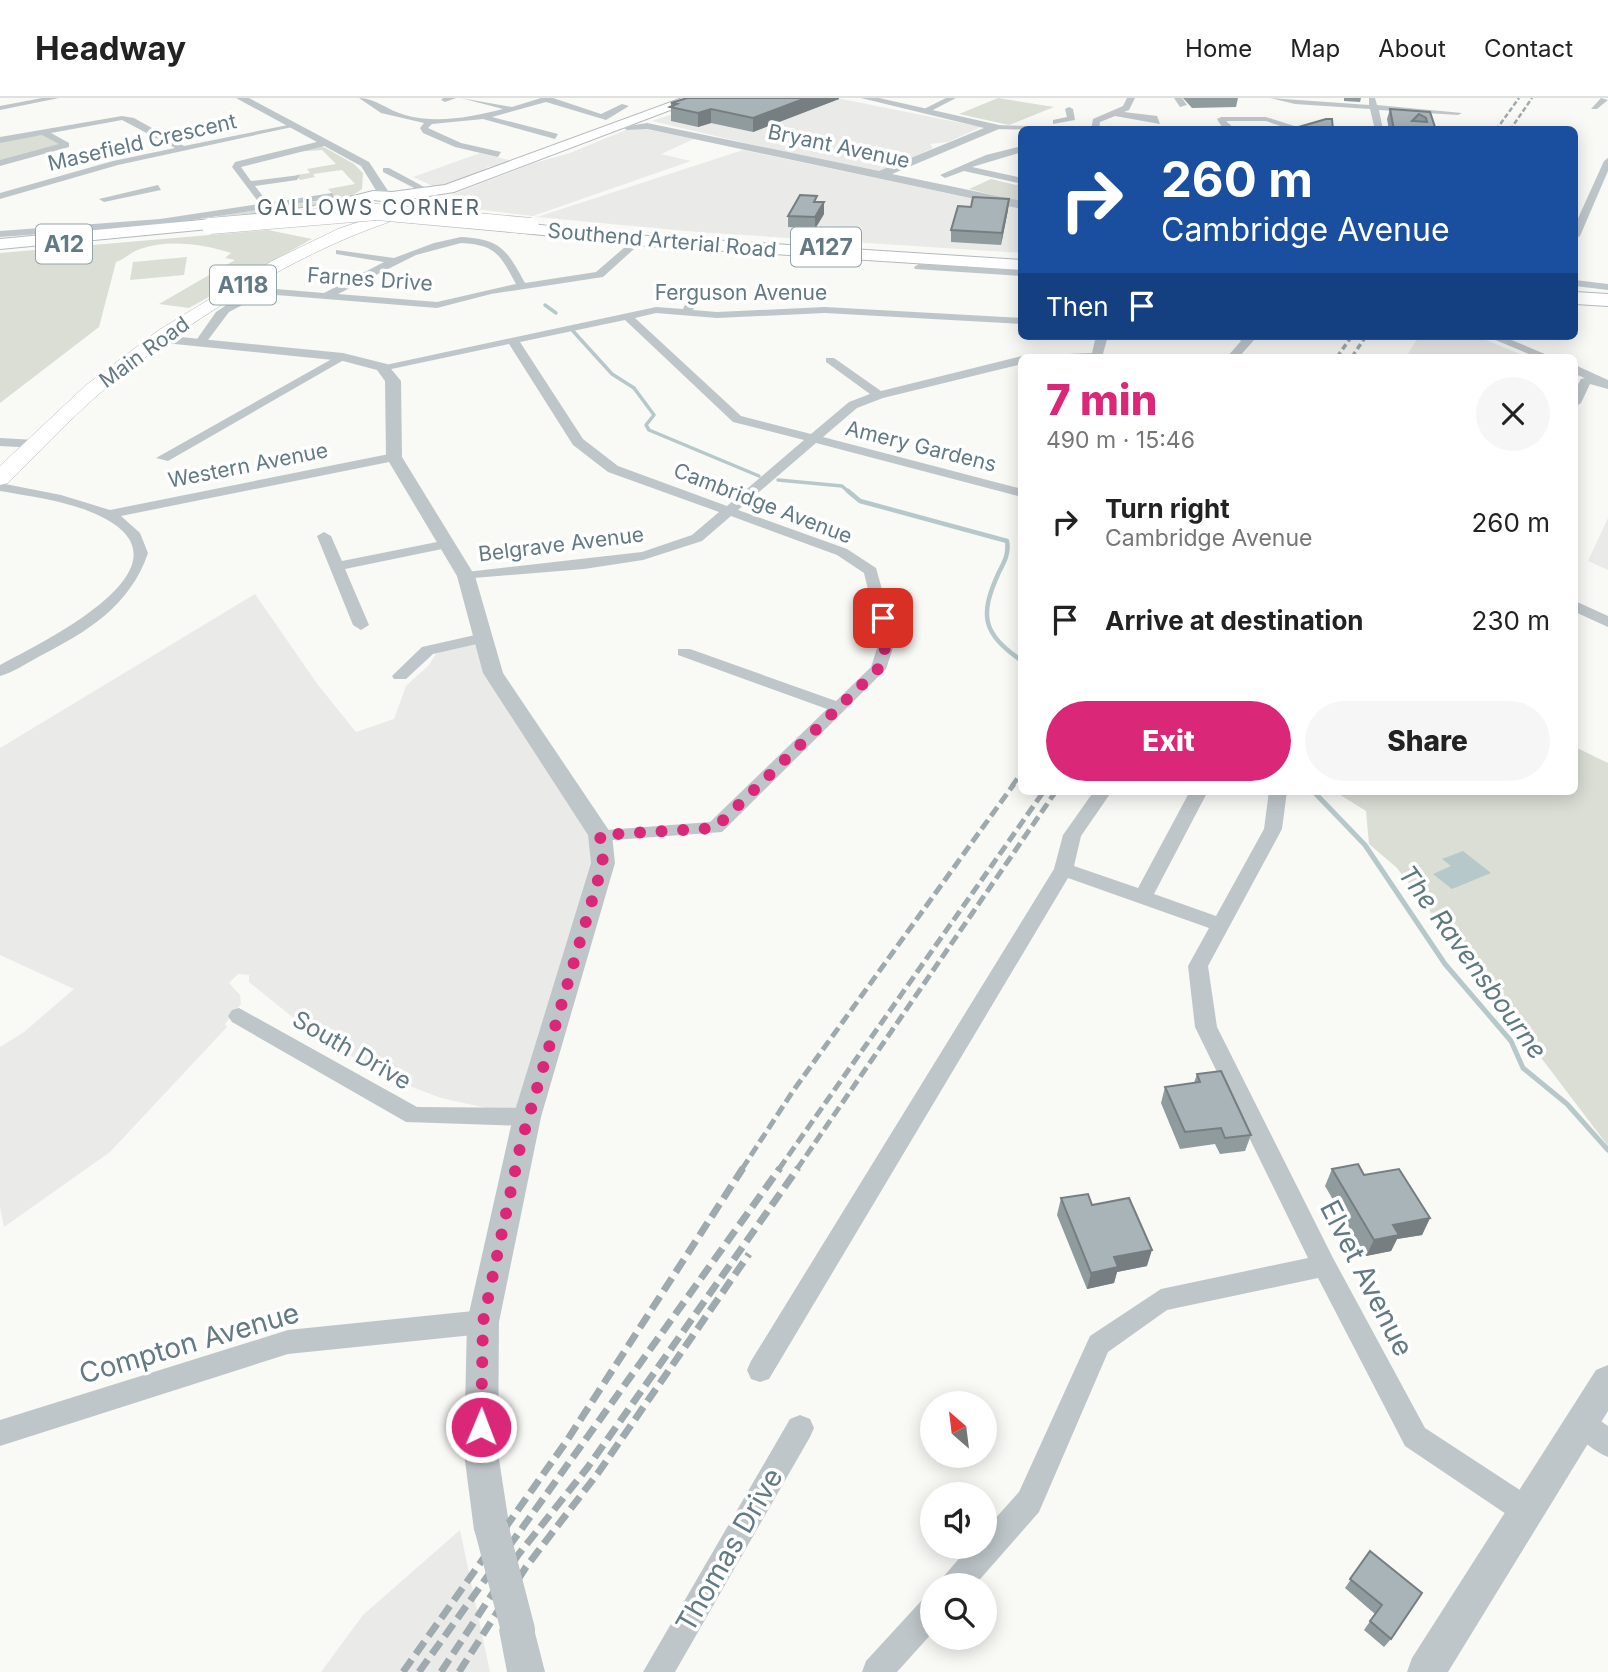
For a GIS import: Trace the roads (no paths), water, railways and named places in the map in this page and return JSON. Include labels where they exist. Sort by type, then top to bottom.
[{"type":"highway","points":[[430,197],[695,98]]},
{"type":"highway","points":[[483,177],[627,127],[646,123],[710,98]]},
{"type":"highway","points":[[341,212],[395,197]]},
{"type":"highway","points":[[341,212],[380,221],[395,197]]},
{"type":"highway","name":"Southend Arterial Road","points":[[395,197],[430,197],[630,240],[1018,258]]},
{"type":"highway","name":"A12","points":[[0,244],[341,212]]},
{"type":"highway","name":"A12","points":[[0,250],[127,238],[341,212]]},
{"type":"highway","name":"A127","points":[[107,234],[377,212],[531,226],[630,240]]},
{"type":"highway","name":"Southend Arterial Road","points":[[380,221],[453,220],[630,240],[1018,265]]},
{"type":"highway","name":"A127","points":[[127,238],[210,226]]},
{"type":"highway","points":[[1578,292],[1608,294]]},
{"type":"highway","points":[[1578,298],[1608,300]]},
{"type":"main road","name":"Main Road","points":[[0,478],[92,390],[160,339],[278,265],[341,212]]},
{"type":"street","points":[[0,108],[55,98]]},
{"type":"street","points":[[241,98],[360,161],[395,197]]},
{"type":"street","points":[[365,99],[385,98]]},
{"type":"street","points":[[465,98],[514,109]]},
{"type":"street","points":[[866,98],[995,127],[1018,128]]},
{"type":"street","points":[[926,110],[952,98]]},
{"type":"street","points":[[1055,126],[1071,114],[1095,125],[1126,108],[1131,98],[1119,98]]},
{"type":"street","points":[[1274,98],[1341,112],[1375,112],[1452,120],[1461,110]]},
{"type":"street","points":[[1371,98],[1378,126]]},
{"type":"street","points":[[1594,107],[1606,98]]},
{"type":"street","points":[[365,99],[400,116],[430,121],[487,118],[547,99],[604,118],[625,106]]},
{"type":"street","points":[[1113,113],[1156,120],[1169,118]]},
{"type":"street","points":[[1226,126],[1219,117],[1266,119],[1302,126]]},
{"type":"street","points":[[0,140],[122,118],[131,120],[183,149]]},
{"type":"street","points":[[487,118],[555,136]]},
{"type":"street","points":[[430,121],[424,128],[434,134],[467,148],[498,154]]},
{"type":"street","name":"Bryant Avenue","points":[[646,123],[1018,204]]},
{"type":"street","name":"Masefield Crescent","points":[[0,196],[90,170],[293,126]]},
{"type":"street","points":[[880,175],[995,127]]},
{"type":"street","points":[[0,163],[66,145],[43,132]]},
{"type":"street","points":[[266,206],[236,167],[238,164],[326,143]]},
{"type":"street","points":[[945,175],[1018,150]]},
{"type":"street","points":[[0,234],[147,223],[266,206],[341,212],[369,186],[360,161]]},
{"type":"street","points":[[1578,229],[1608,161]]},
{"type":"street","points":[[964,168],[1018,179]]},
{"type":"street","points":[[90,170],[104,176]]},
{"type":"street","points":[[386,170],[430,197]]},
{"type":"street","points":[[249,184],[298,177]]},
{"type":"street","points":[[395,197],[400,179]]},
{"type":"street","points":[[121,187],[130,194]]},
{"type":"street","points":[[104,200],[158,188]]},
{"type":"street","points":[[1595,190],[1608,192]]},
{"type":"street","name":"Farnes Drive","points":[[201,342],[210,335],[216,318],[253,293],[273,290],[424,306],[522,286],[599,275],[630,240]]},
{"type":"street","points":[[328,295],[435,244],[482,242],[500,250],[522,286]]},
{"type":"street","points":[[340,252],[395,261]]},
{"type":"street","points":[[919,267],[1018,273]]},
{"type":"street","points":[[687,312],[709,272]]},
{"type":"street","points":[[1578,284],[1608,287]]},
{"type":"street","points":[[698,288],[741,291]]},
{"type":"street","name":"Ferguson Avenue","points":[[382,367],[656,310],[717,316],[825,310],[1018,321]]},
{"type":"street","name":"Amery Gardens","points":[[627,316],[737,419],[1018,492]]},
{"type":"street","points":[[160,339],[343,357],[382,367],[393,381],[394,457],[466,576],[494,673],[600,835],[603,863],[527,1117],[483,1322],[481,1454],[492,1530],[526,1672]]},
{"type":"street","name":"Cambridge Avenue","points":[[512,340],[578,442],[613,469],[842,552],[871,570],[888,639],[878,669],[715,828],[600,835]]},
{"type":"street","points":[[1236,354],[1247,340]]},
{"type":"street","points":[[1502,340],[1538,354]]},
{"type":"street","points":[[163,458],[343,357]]},
{"type":"street","points":[[830,360],[879,395]]},
{"type":"street","name":"Belgrave Avenue","points":[[466,576],[634,558],[670,551],[697,538],[809,439],[853,405],[879,395],[1018,361]]},
{"type":"street","points":[[1578,370],[1602,382]]},
{"type":"street","points":[[1578,397],[1585,382],[1602,382]]},
{"type":"street","points":[[0,442],[36,444]]},
{"type":"street","name":"Western Avenue","points":[[111,514],[394,457]]},
{"type":"street","points":[[0,487],[111,514],[134,531],[139,542],[139,564],[128,584],[103,610],[0,671]]},
{"type":"street","points":[[324,537],[361,625]]},
{"type":"street","points":[[337,566],[447,544]]},
{"type":"street","points":[[1578,608],[1608,622]]},
{"type":"street","points":[[400,676],[428,650],[484,638]]},
{"type":"street","points":[[684,652],[838,707]]},
{"type":"street","points":[[760,1370],[1064,869],[1072,835],[1100,795]]},
{"type":"street","points":[[1143,897],[1197,795]]},
{"type":"street","name":"Elvet Avenue","points":[[1277,795],[1273,829],[1198,966],[1206,1027],[1324,1266],[1415,1437],[1525,1510]]},
{"type":"street","points":[[1064,869],[1221,925]]},
{"type":"street","name":"South Drive","points":[[239,1016],[414,1116],[527,1117]]},
{"type":"street","points":[[966,1573],[1029,1502],[1098,1345],[1161,1300],[1324,1266]]},
{"type":"street","name":"Compton Avenue","points":[[0,1433],[288,1342],[483,1322]]},
{"type":"street","points":[[1426,1672],[1525,1510],[1596,1433],[1608,1381]]},
{"type":"street","name":"Thomas Drive","points":[[658,1672],[800,1428]]},
{"type":"street","points":[[877,1672],[920,1624]]},
{"type":"waterway","name":"The Ravensbourne","points":[[545,305],[556,313]]},
{"type":"waterway","name":"The Ravensbourne","points":[[573,331],[612,374],[634,388],[654,415],[646,425],[649,430],[759,476]]},
{"type":"waterway","name":"The Ravensbourne","points":[[778,480],[842,486],[850,493]]},
{"type":"waterway","name":"The Ravensbourne","points":[[848,491],[860,501],[1007,541],[1006,557],[993,587],[987,612],[992,632],[1018,658]]},
{"type":"waterway","name":"The Ravensbourne","points":[[1317,795],[1365,845],[1445,964],[1511,1041],[1523,1068],[1567,1104],[1608,1150]]},
{"type":"railway","points":[[1499,126],[1519,98]]},
{"type":"railway","points":[[1513,126],[1532,98]]},
{"type":"railway","points":[[1339,354],[1349,340]]},
{"type":"railway","points":[[1354,354],[1363,340]]},
{"type":"railway","points":[[1012,786],[1018,778]]},
{"type":"railway","points":[[742,1169],[793,1091],[1014,784]]},
{"type":"railway","points":[[779,1169],[1041,795]]},
{"type":"railway","points":[[797,1169],[1053,795]]},
{"type":"railway","points":[[403,1672],[566,1442],[743,1168]]},
{"type":"railway","points":[[419,1672],[780,1168]]},
{"type":"railway","points":[[441,1672],[518,1555],[588,1467],[798,1168]]},
{"type":"railway","points":[[459,1672],[526,1567],[598,1473],[749,1254]]},
{"type":"district","name":"GALLOWS CORNER","points":[[369,207]]}]
